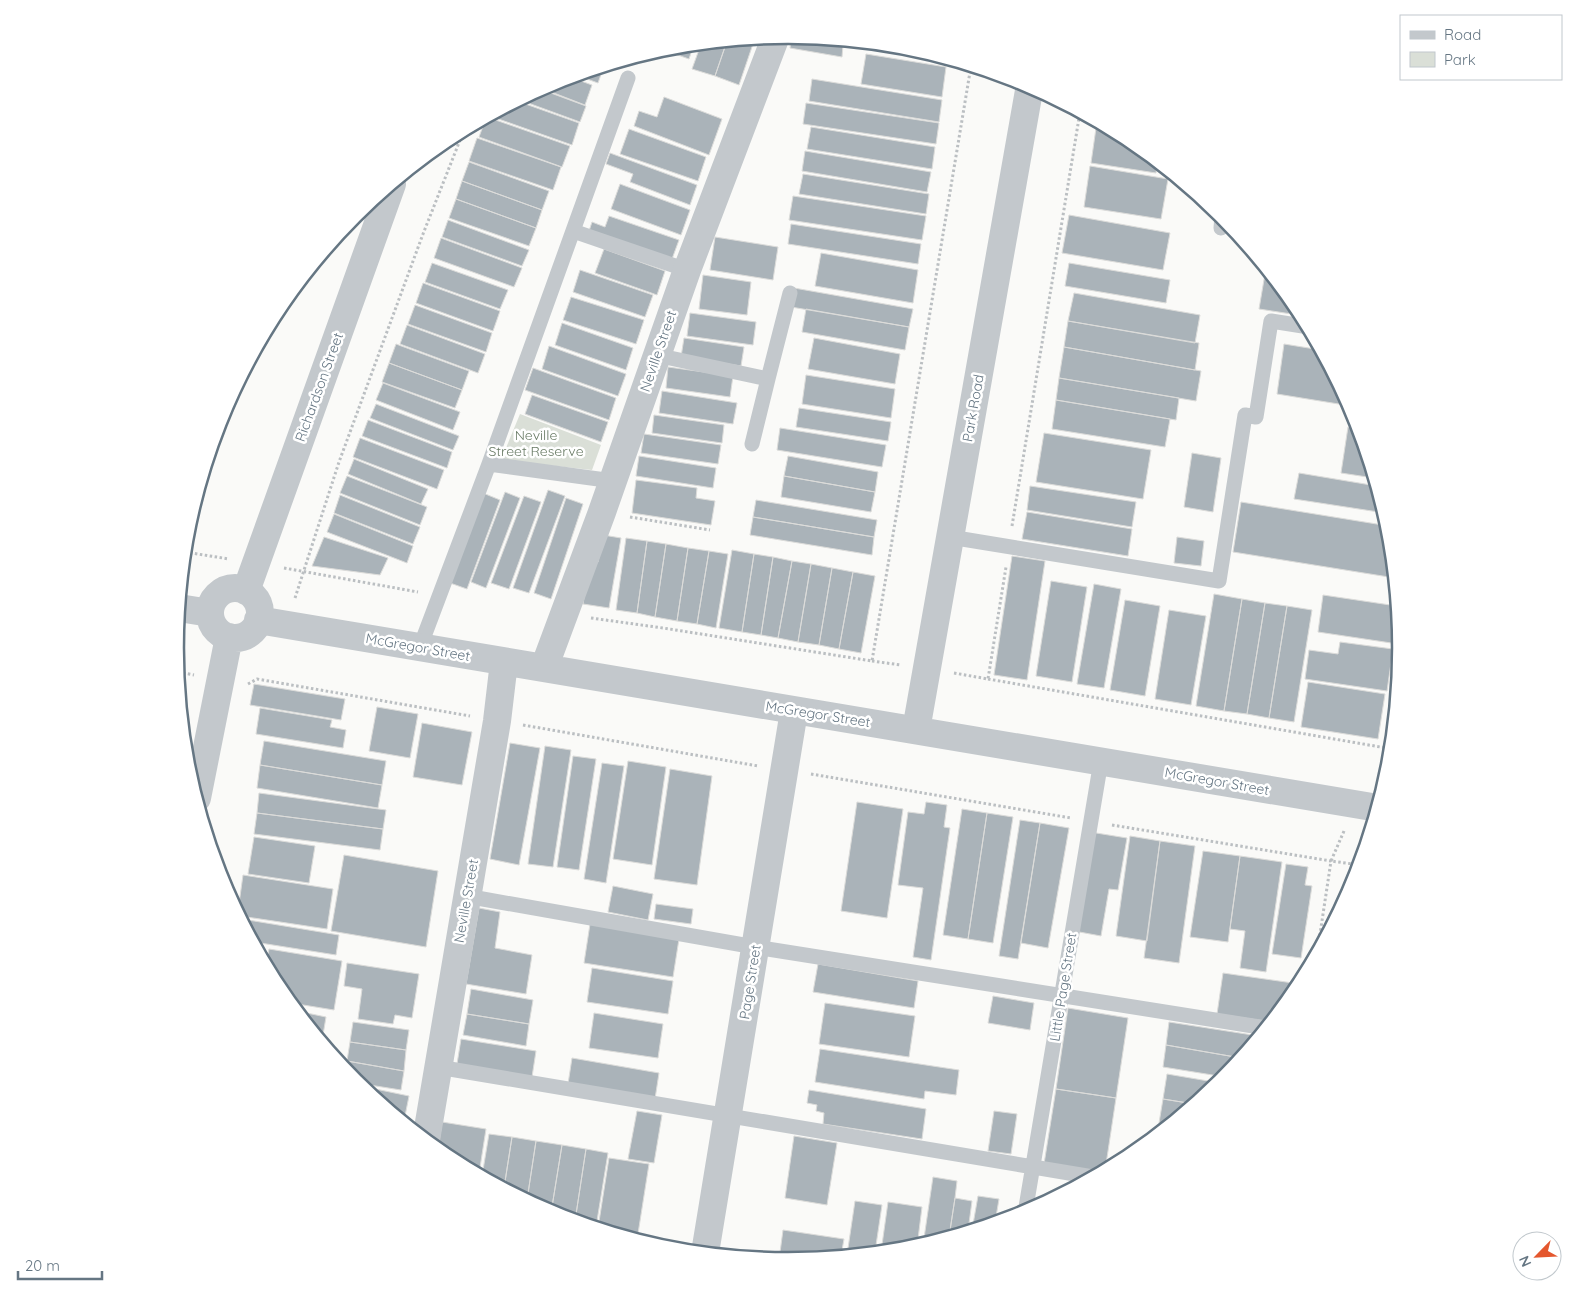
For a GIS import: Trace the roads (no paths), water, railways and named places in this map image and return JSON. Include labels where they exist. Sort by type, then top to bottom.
[{"type":"street","name":"Neville Street","points":[[544,668],[602,512],[687,270],[773,44]]},
{"type":"street","name":"Park Road","points":[[916,730],[1028,94]]},
{"type":"street","name":"Richardson Street","points":[[246,591],[388,196]]},
{"type":"street","points":[[233,588],[246,591],[257,602],[260,610],[255,628],[245,636],[236,638],[222,635],[212,622],[210,613],[210,606],[214,598],[220,592],[233,588]]},
{"type":"street","points":[[186,609],[210,613]]},
{"type":"street","name":"McGregor Street","points":[[258,620],[1366,806]]},
{"type":"street","points":[[200,783],[229,637]]},
{"type":"street","name":"Neville Street","points":[[427,1132],[497,721],[504,662]]},
{"type":"street","name":"Page Street","points":[[706,1246],[794,711]]},
{"type":"lane","points":[[420,647],[489,464],[628,78]]},
{"type":"lane","points":[[573,231],[687,270]]},
{"type":"lane","points":[[752,444],[790,293]]},
{"type":"lane","points":[[950,537],[1219,581],[1245,415],[1256,416],[1271,320],[1299,325]]},
{"type":"lane","points":[[656,355],[768,379]]},
{"type":"lane","points":[[489,464],[613,481]]},
{"type":"lane","name":"Little Page Street","points":[[1027,1203],[1100,761]]},
{"type":"lane","points":[[466,896],[755,947],[1259,1027]]},
{"type":"lane","points":[[438,1068],[1083,1175]]},
{"type":"park label","name":"Neville Street Reserve","points":[[536,444]]}]
